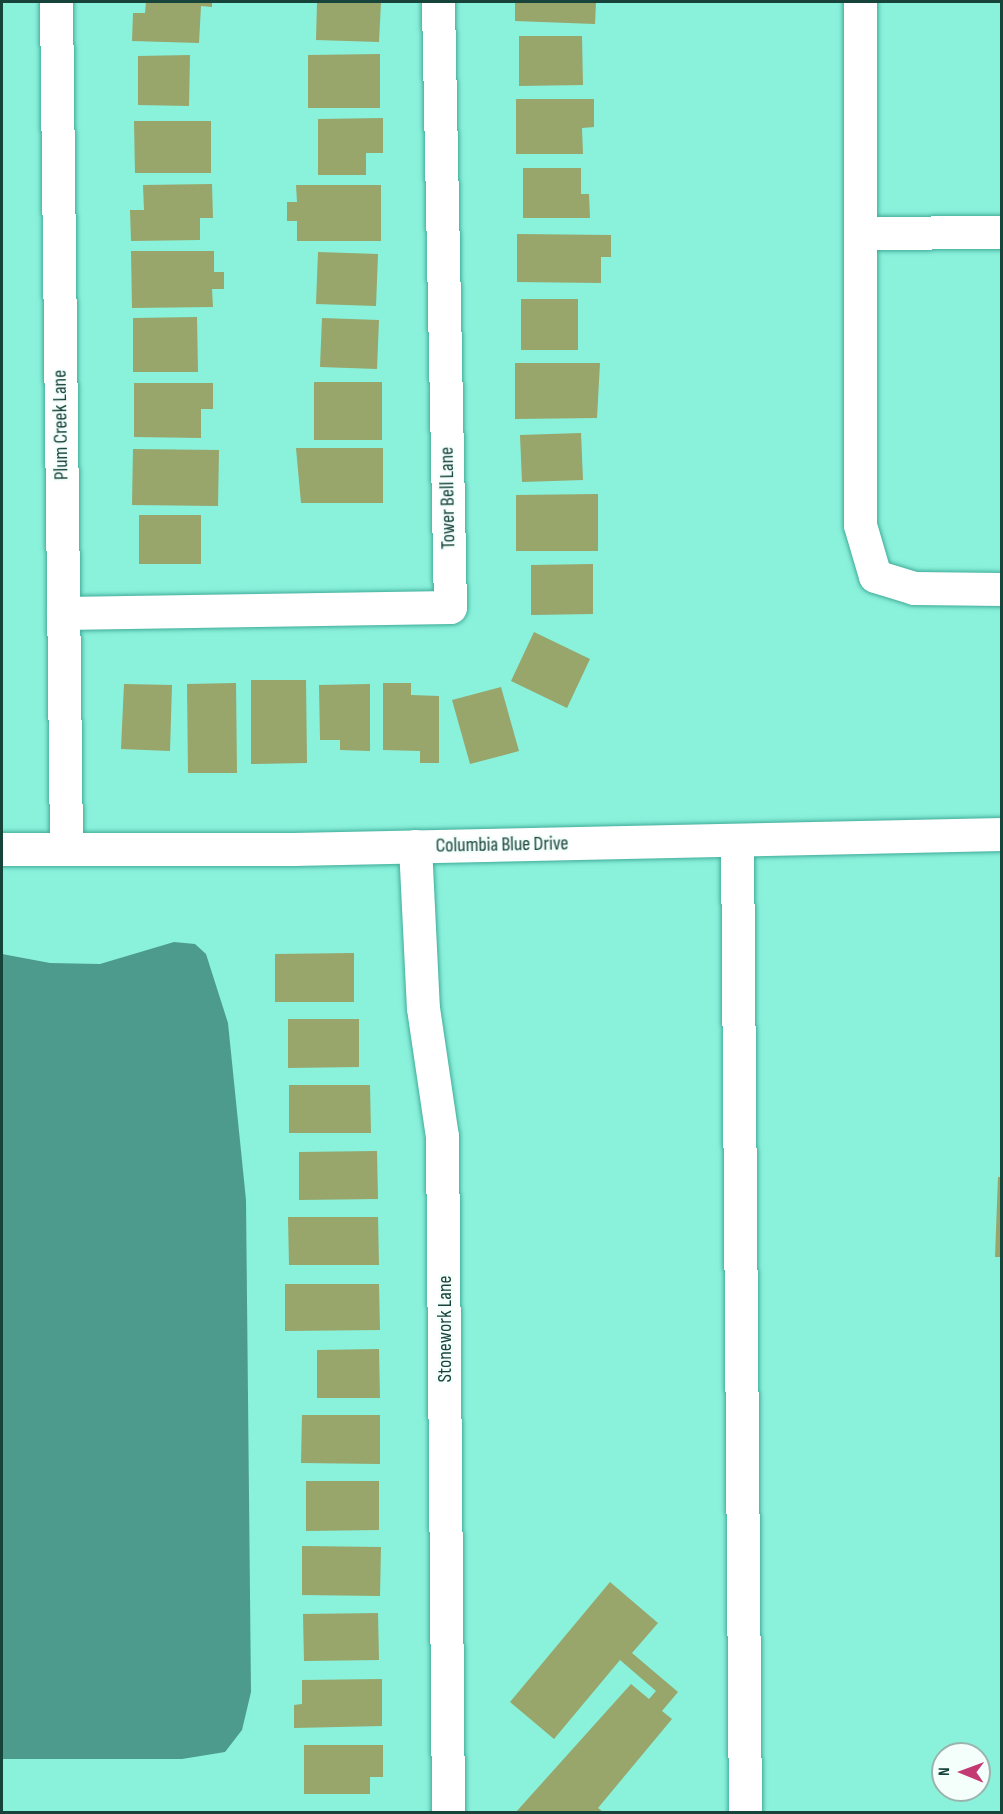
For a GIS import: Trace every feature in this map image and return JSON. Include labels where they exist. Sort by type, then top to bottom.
[{"type":"street","name":"Plum Creek Lane","points":[[56,2],[66,848]]},
{"type":"street","name":"Tower Bell Lane","points":[[63,613],[450,607],[438,2]]},
{"type":"street","points":[[860,2],[860,525],[875,576],[914,588],[1002,589]]},
{"type":"street","points":[[860,233],[1002,232]]},
{"type":"street","name":"Columbia Blue Drive","points":[[2,849],[415,846],[1002,834]]},
{"type":"street","points":[[737,841],[745,1812]]},
{"type":"street","name":"Stonework Lane","points":[[415,846],[423,1008],[442,1136],[448,1812]]},
{"type":"water","points":[[174,942],[195,944],[206,954],[228,1023],[246,1200],[251,1692],[242,1730],[225,1752],[182,1759],[2,1759],[2,954],[50,963],[100,964]]},
{"type":"building","points":[[146,2],[212,2],[212,7],[201,6],[199,43],[132,41],[133,13],[145,13]]},
{"type":"building","points":[[317,2],[381,2],[379,42],[316,40]]},
{"type":"building","points":[[515,2],[596,2],[595,24],[515,21]]},
{"type":"building","points":[[519,36],[582,36],[583,85],[519,86]]},
{"type":"building","points":[[380,54],[380,108],[308,108],[308,55]]},
{"type":"building","points":[[190,55],[189,106],[138,105],[138,56]]},
{"type":"building","points":[[516,99],[594,99],[594,127],[582,128],[583,154],[516,154]]},
{"type":"building","points":[[383,118],[383,153],[366,153],[366,175],[318,175],[318,119]]},
{"type":"building","points":[[134,121],[211,121],[211,173],[135,173]]},
{"type":"building","points":[[523,168],[581,168],[581,194],[589,194],[590,218],[523,218]]},
{"type":"building","points":[[212,184],[213,218],[200,218],[200,240],[131,241],[130,210],[144,210],[143,185]]},
{"type":"building","points":[[296,185],[381,185],[381,241],[297,241],[297,221],[287,221],[287,202],[297,202]]},
{"type":"building","points":[[517,234],[611,235],[611,257],[601,257],[601,283],[517,282]]},
{"type":"building","points":[[131,251],[214,251],[214,272],[224,272],[224,289],[212,289],[213,307],[132,308]]},
{"type":"building","points":[[318,252],[378,254],[376,306],[316,304]]},
{"type":"building","points":[[521,299],[578,299],[578,350],[521,350]]},
{"type":"building","points":[[197,317],[198,372],[133,372],[133,318]]},
{"type":"building","points":[[322,318],[379,320],[377,369],[320,367]]},
{"type":"building","points":[[515,363],[600,363],[597,418],[515,419]]},
{"type":"building","points":[[314,382],[382,382],[382,440],[314,440]]},
{"type":"building","points":[[134,383],[213,383],[213,409],[201,409],[201,438],[134,437]]},
{"type":"building","points":[[581,433],[583,480],[522,482],[520,435]]},
{"type":"building","points":[[296,448],[383,448],[383,503],[301,503]]},
{"type":"building","points":[[133,449],[219,450],[218,506],[132,505]]},
{"type":"building","points":[[598,494],[598,551],[516,551],[516,495]]},
{"type":"building","points":[[139,515],[201,515],[201,564],[139,564]]},
{"type":"building","points":[[593,564],[593,614],[531,615],[531,565]]},
{"type":"building","points":[[534,632],[590,659],[567,708],[511,681]]},
{"type":"building","points":[[251,680],[306,680],[307,763],[251,764]]},
{"type":"building","points":[[236,683],[237,773],[188,773],[187,684]]},
{"type":"building","points":[[383,683],[411,683],[411,695],[439,696],[439,763],[420,763],[420,751],[383,750]]},
{"type":"building","points":[[124,684],[172,685],[170,751],[121,749]]},
{"type":"building","points":[[370,684],[370,751],[340,750],[340,740],[320,740],[319,685]]},
{"type":"building","points":[[501,687],[519,751],[470,764],[452,700]]},
{"type":"building","points":[[354,953],[354,1002],[275,1002],[275,954]]},
{"type":"building","points":[[288,1019],[359,1019],[359,1067],[288,1068]]},
{"type":"building","points":[[289,1085],[370,1085],[371,1133],[289,1133]]},
{"type":"building","points":[[377,1151],[378,1199],[299,1200],[299,1152]]},
{"type":"building","points":[[998,1177],[1002,1177],[1002,1257],[995,1257]]},
{"type":"building","points":[[288,1217],[378,1217],[379,1265],[289,1265]]},
{"type":"building","points":[[285,1284],[379,1284],[380,1330],[285,1331]]},
{"type":"building","points":[[379,1349],[380,1398],[317,1398],[317,1350]]},
{"type":"building","points":[[302,1415],[380,1415],[380,1464],[301,1463]]},
{"type":"building","points":[[306,1481],[379,1481],[379,1530],[306,1531]]},
{"type":"building","points":[[302,1546],[381,1547],[380,1596],[302,1595]]},
{"type":"building","points":[[610,1582],[658,1623],[632,1653],[678,1692],[662,1711],[672,1719],[598,1808],[603,1812],[516,1812],[631,1684],[649,1699],[656,1691],[620,1660],[554,1739],[510,1702]]},
{"type":"building","points":[[378,1613],[379,1660],[304,1661],[303,1614]]},
{"type":"building","points":[[382,1679],[382,1726],[294,1728],[294,1705],[302,1704],[302,1680]]},
{"type":"building","points":[[304,1745],[383,1745],[383,1777],[370,1777],[370,1794],[304,1794]]}]
